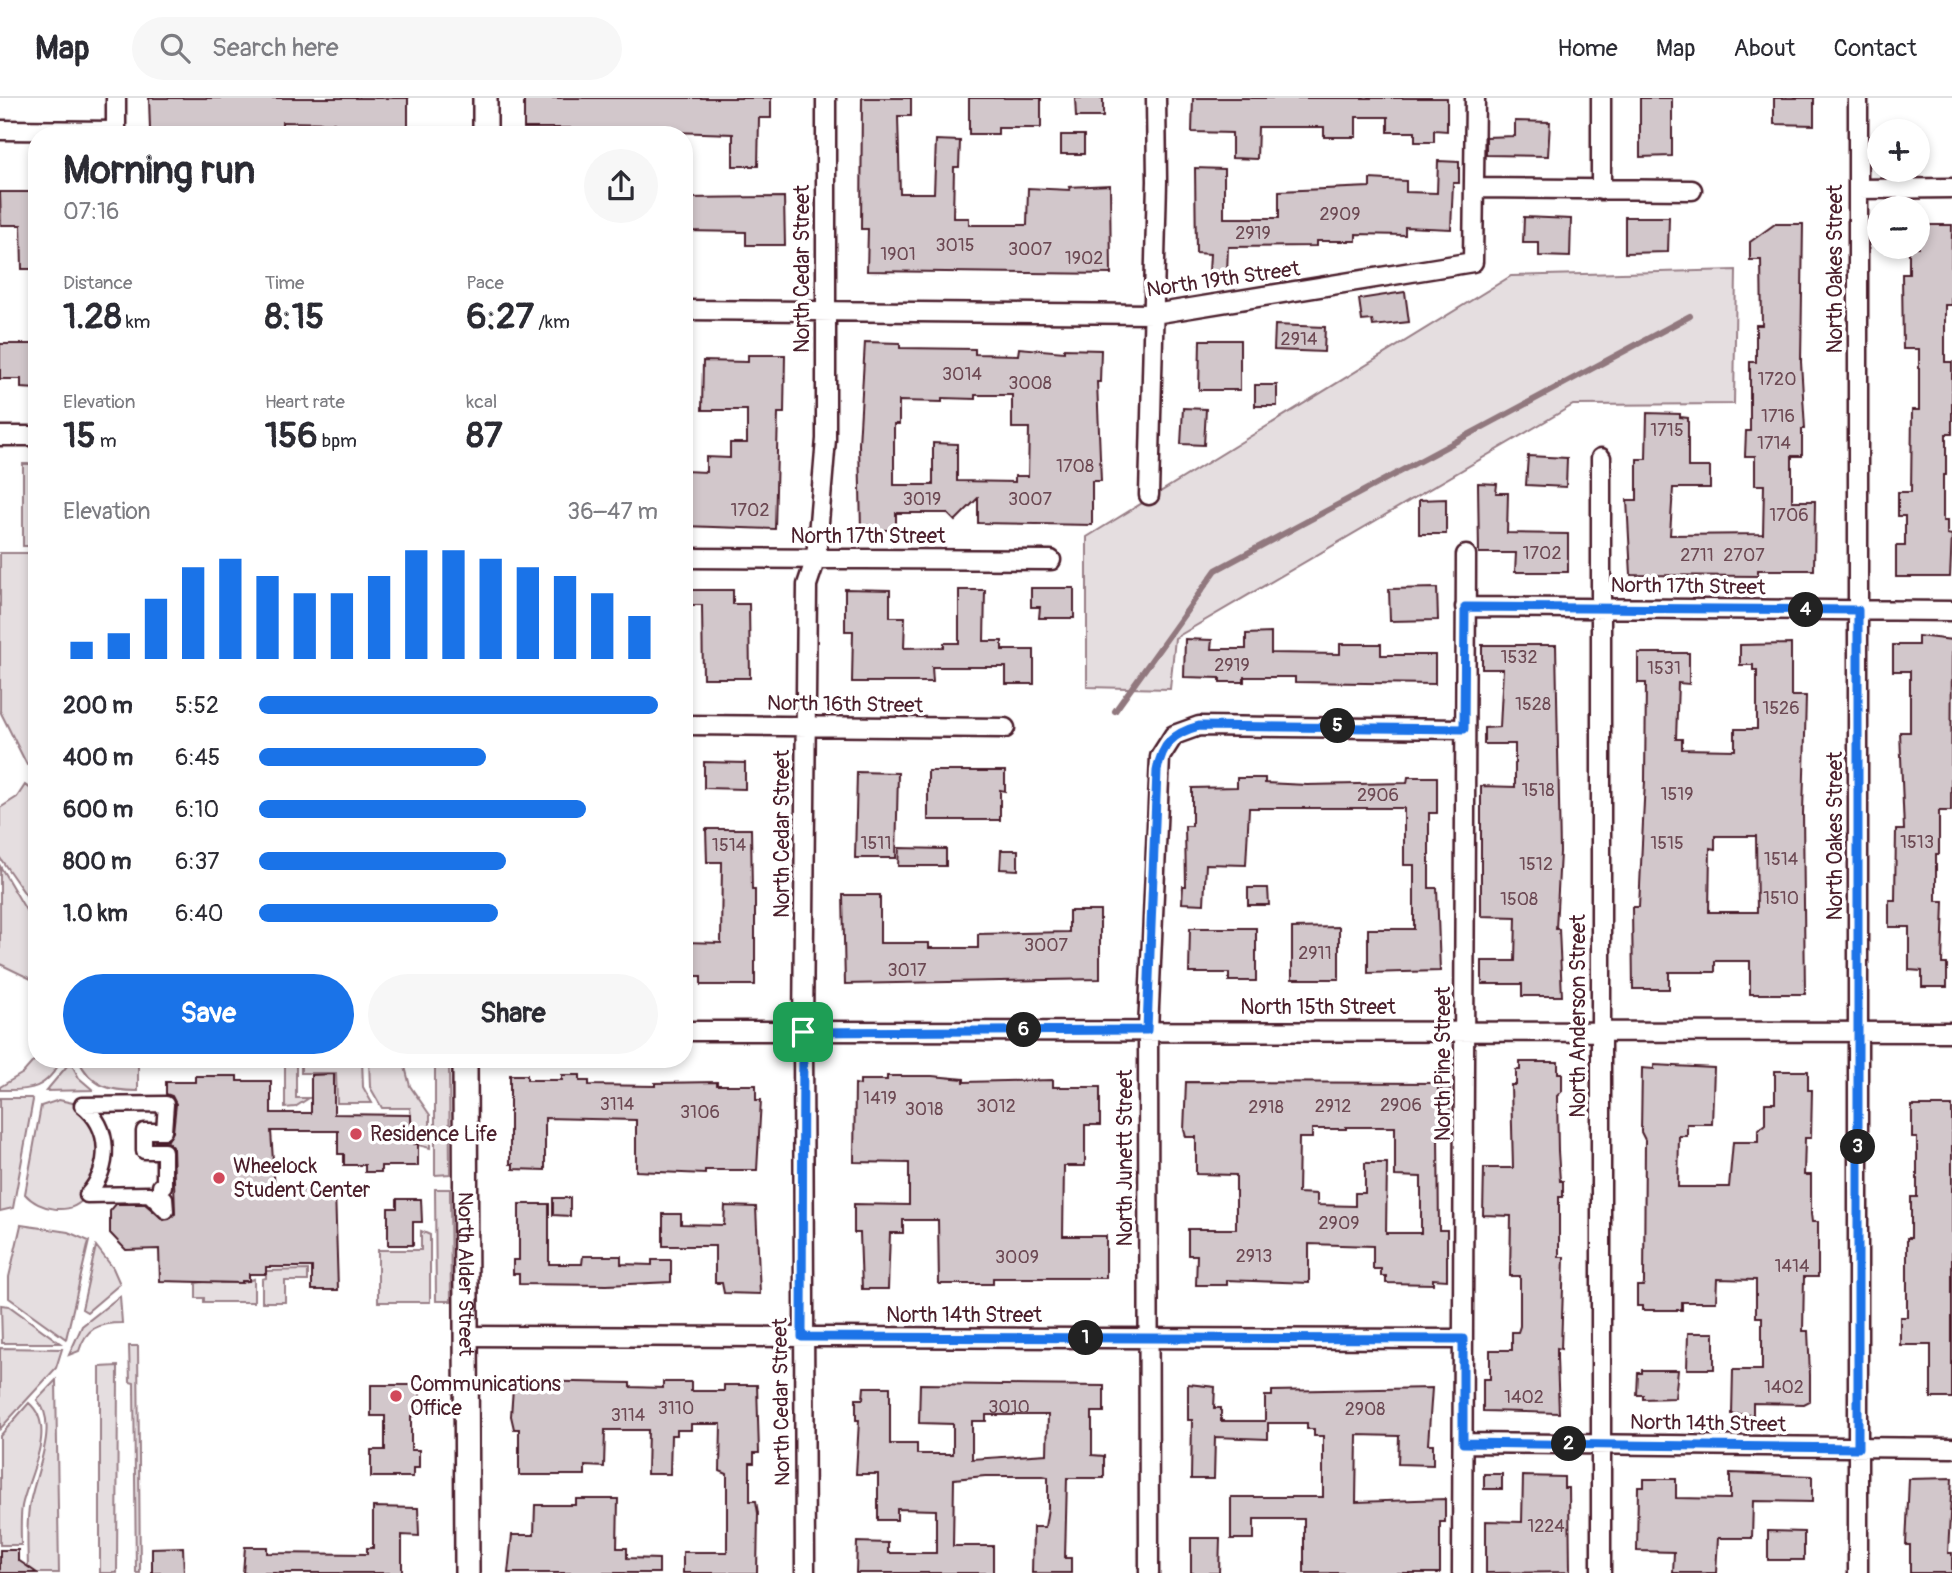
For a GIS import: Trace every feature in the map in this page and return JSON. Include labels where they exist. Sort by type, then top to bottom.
[{"type":"street","points":[[116,98],[116,126]]},
{"type":"street","points":[[485,98],[485,126]]},
{"type":"street","name":"North Cedar Street","points":[[805,1573],[802,1337],[807,584],[816,558],[826,439],[826,98]]},
{"type":"street","points":[[1149,495],[1156,98]]},
{"type":"street","points":[[1475,98],[1474,188],[1692,190]]},
{"type":"street","points":[[1601,98],[1601,190]]},
{"type":"street","name":"North Oakes Street","points":[[1858,98],[1858,1573]]},
{"type":"street","points":[[0,130],[28,131]]},
{"type":"street","name":"North 19th Street","points":[[693,310],[1154,314],[1473,262],[1474,188]]},
{"type":"street","points":[[1858,189],[1952,188]]},
{"type":"street","points":[[0,436],[28,436]]},
{"type":"street","name":"North Anderson Street","points":[[1601,458],[1601,1573]]},
{"type":"street","name":"North Pine Street","points":[[1462,1573],[1466,555]]},
{"type":"street","name":"North 17th Street","points":[[693,558],[1051,560]]},
{"type":"street","name":"North 17th Street","points":[[1465,607],[1952,611]]},
{"type":"street","name":"North 16th Street","points":[[693,725],[1006,728]]},
{"type":"street","name":"North Junett Street","points":[[1149,1573],[1147,1030],[1157,771],[1164,745],[1174,735],[1199,726],[1464,729]]},
{"type":"street","name":"North 15th Street","points":[[693,1031],[1952,1032]]},
{"type":"street","name":"North Alder Street","points":[[465,1068],[467,1573]]},
{"type":"street","points":[[166,1104],[164,1131],[144,1131],[144,1151],[164,1151],[164,1186],[160,1186],[160,1198],[165,1198],[166,1210],[149,1194],[87,1195],[102,1170],[105,1148],[97,1121],[82,1105],[166,1104]]},
{"type":"street","name":"North 14th Street","points":[[465,1336],[1463,1339]]},
{"type":"street","name":"North 14th Street","points":[[1463,1443],[1952,1448]]},
{"type":"shaded area","points":[[1736,270],[1734,404],[1573,405],[1175,638],[1170,689],[1087,687],[1087,537],[1511,276]]},
{"type":"shaded area","points":[[23,464],[28,464],[28,546],[23,546]]},
{"type":"shaded area","points":[[0,553],[28,553],[28,765],[0,711]]},
{"type":"shaded area","points":[[25,785],[28,787],[28,898],[0,858],[0,808],[17,797]]},
{"type":"shaded area","points":[[0,866],[28,914],[28,978],[0,964]]},
{"type":"shaded area","points":[[28,1067],[57,1068],[50,1077],[37,1086],[21,1090],[0,1090],[0,1087]]},
{"type":"shaded area","points":[[65,1068],[74,1068],[79,1078],[93,1090],[46,1091]]},
{"type":"shaded area","points":[[83,1068],[138,1068],[138,1091],[110,1088],[89,1076]]},
{"type":"shaded area","points":[[285,1068],[296,1068],[296,1098],[309,1098],[295,1107],[285,1108]]},
{"type":"shaded area","points":[[301,1068],[362,1068],[363,1087],[372,1103],[337,1103],[336,1073],[301,1073]]},
{"type":"shaded area","points":[[369,1068],[405,1068],[410,1086],[430,1115],[430,1148],[414,1144],[410,1108],[382,1108],[370,1087]]},
{"type":"shaded area","points":[[435,1068],[449,1068],[450,1174],[435,1175]]},
{"type":"shaded area","points":[[0,1098],[33,1100],[13,1208],[0,1211]]},
{"type":"shaded area","points":[[59,1100],[82,1105],[105,1148],[86,1196],[80,1203],[64,1209],[38,1204],[25,1194],[41,1106]]},
{"type":"shaded area","points":[[435,1189],[450,1189],[451,1301],[436,1301]]},
{"type":"shaded area","points":[[21,1225],[68,1232],[89,1241],[66,1339],[9,1298],[9,1277]]},
{"type":"shaded area","points":[[421,1231],[430,1235],[430,1302],[378,1302],[378,1250],[421,1250]]},
{"type":"shaded area","points":[[96,1246],[113,1268],[120,1284],[87,1312],[82,1309]]},
{"type":"shaded area","points":[[308,1270],[308,1281],[285,1281],[285,1302],[262,1302],[262,1279],[266,1278],[266,1271]]},
{"type":"shaded area","points":[[254,1279],[254,1302],[204,1302],[204,1298],[196,1298],[196,1283],[219,1280],[220,1283],[242,1283]]},
{"type":"shaded area","points":[[120,1296],[122,1323],[94,1328],[85,1337],[79,1351],[69,1355],[82,1326]]},
{"type":"shaded area","points":[[1,1305],[9,1306],[60,1343],[2,1343]]},
{"type":"shaded area","points":[[129,1346],[138,1346],[140,1573],[136,1573],[134,1383],[130,1382]]},
{"type":"shaded area","points":[[0,1348],[62,1349],[56,1368],[0,1429]]},
{"type":"shaded area","points":[[118,1366],[117,1573],[100,1573],[100,1367]]},
{"type":"shaded area","points":[[56,1380],[59,1573],[28,1573],[29,1508],[46,1437],[44,1410],[37,1400]]},
{"type":"shaded area","points":[[29,1403],[37,1413],[41,1425],[41,1439],[22,1506],[21,1545],[0,1545],[0,1436]]},
{"type":"building","points":[[149,98],[408,98],[408,126],[334,126],[334,123],[282,122],[282,126],[150,126]]},
{"type":"building","points":[[524,98],[771,98],[771,118],[759,118],[758,166],[733,166],[733,134],[693,133],[693,126],[524,126]]},
{"type":"building","points":[[862,98],[911,98],[911,116],[898,116],[900,193],[934,193],[936,140],[960,141],[959,167],[954,167],[953,218],[969,218],[969,225],[1027,225],[1028,188],[1070,190],[1069,187],[1110,185],[1111,274],[867,271],[868,229],[861,229]]},
{"type":"building","points":[[969,98],[1041,98],[1041,128],[998,128],[998,134],[969,134]]},
{"type":"building","points":[[1075,98],[1103,98],[1103,117],[1076,117]]},
{"type":"building","points":[[1193,98],[1447,98],[1447,131],[1434,130],[1434,142],[1415,142],[1415,132],[1388,132],[1388,117],[1356,117],[1356,137],[1324,137],[1324,127],[1258,127],[1257,159],[1232,158],[1232,133],[1192,132]]},
{"type":"building","points":[[1640,98],[1672,98],[1672,156],[1640,157]]},
{"type":"building","points":[[1774,98],[1814,98],[1814,125],[1774,124]]},
{"type":"building","points":[[1515,121],[1550,122],[1548,156],[1486,155],[1486,137],[1515,136]]},
{"type":"building","points":[[1061,135],[1084,135],[1084,154],[1061,154]]},
{"type":"building","points":[[1438,161],[1459,162],[1459,183],[1453,183],[1451,229],[1405,227],[1405,235],[1356,234],[1356,241],[1316,241],[1316,246],[1228,247],[1227,273],[1209,272],[1210,254],[1196,253],[1195,168],[1224,169],[1224,218],[1279,218],[1279,191],[1370,187],[1370,179],[1406,181],[1406,192],[1437,193]]},
{"type":"building","points":[[0,192],[28,192],[28,269],[22,269],[21,225],[1,225]]},
{"type":"building","points":[[784,197],[785,245],[746,245],[746,232],[693,231],[693,198]]},
{"type":"building","points":[[1524,217],[1571,219],[1570,257],[1539,256],[1539,243],[1523,243]]},
{"type":"building","points":[[1625,217],[1669,217],[1668,252],[1625,253]]},
{"type":"building","points":[[1775,224],[1803,224],[1801,362],[1805,429],[1802,429],[1802,456],[1792,456],[1792,501],[1815,501],[1814,570],[1758,570],[1758,576],[1631,575],[1627,500],[1637,500],[1637,459],[1646,459],[1647,413],[1680,414],[1680,417],[1688,418],[1688,467],[1710,467],[1710,488],[1673,488],[1670,535],[1763,534],[1764,485],[1755,485],[1755,456],[1745,456],[1746,431],[1750,431],[1750,362],[1756,362],[1756,325],[1762,325],[1761,260],[1750,260],[1750,242]]},
{"type":"building","points":[[1930,225],[1952,225],[1951,305],[1945,305],[1945,362],[1952,362],[1952,434],[1946,434],[1946,475],[1943,475],[1943,521],[1947,521],[1947,534],[1952,535],[1950,577],[1896,577],[1896,546],[1905,546],[1905,516],[1898,516],[1898,492],[1911,492],[1912,410],[1919,410],[1919,349],[1903,349],[1902,274],[1909,274],[1909,259],[1930,259]]},
{"type":"building","points":[[1405,292],[1409,322],[1373,326],[1372,320],[1362,321],[1359,299]]},
{"type":"building","points":[[1275,325],[1325,327],[1324,352],[1274,350]]},
{"type":"building","points":[[1200,340],[1240,340],[1240,390],[1199,390]]},
{"type":"building","points":[[865,342],[900,343],[900,348],[975,349],[975,354],[1018,355],[1019,348],[1064,352],[1064,349],[1101,350],[1100,382],[1097,382],[1101,481],[1092,481],[1092,525],[978,523],[978,498],[955,521],[947,513],[896,513],[896,530],[861,530],[859,444]],"holes":[[[975,395],[1012,395],[1012,428],[1029,428],[1028,476],[1015,476],[1015,482],[957,481],[957,444],[933,443],[933,485],[894,485],[894,424],[899,424],[899,401],[942,402],[942,398],[975,399]]]},
{"type":"building","points":[[0,344],[28,344],[28,388],[21,388],[21,379],[0,379]]},
{"type":"building","points":[[748,355],[785,355],[784,413],[778,413],[775,529],[693,526],[693,471],[706,472],[706,457],[730,458],[730,443],[747,443],[747,410],[702,410],[703,361],[748,362]]},
{"type":"building","points":[[1255,385],[1277,385],[1277,406],[1255,406]]},
{"type":"building","points":[[1183,408],[1206,409],[1204,445],[1181,444]]},
{"type":"building","points":[[1528,456],[1567,458],[1566,487],[1526,485]]},
{"type":"building","points":[[1478,483],[1497,484],[1496,493],[1508,493],[1507,533],[1568,534],[1568,572],[1515,572],[1516,553],[1479,553]]},
{"type":"building","points":[[1446,499],[1446,534],[1419,534],[1419,500]]},
{"type":"building","points":[[1031,588],[1074,588],[1074,618],[1039,618],[1040,607],[1031,607]]},
{"type":"building","points":[[1437,588],[1438,620],[1390,621],[1389,589]]},
{"type":"building","points":[[845,589],[890,590],[890,617],[905,617],[904,648],[944,647],[944,643],[959,643],[959,590],[985,590],[984,641],[1002,641],[1002,650],[1034,650],[1034,684],[1006,684],[1006,667],[932,667],[933,682],[852,682],[853,631],[845,631]]},
{"type":"building","points":[[693,590],[733,590],[733,604],[749,604],[750,678],[703,678],[702,605],[693,605]]},
{"type":"building","points":[[1271,633],[1271,653],[1340,654],[1340,644],[1381,644],[1381,655],[1435,655],[1435,684],[1295,682],[1295,677],[1244,677],[1244,682],[1220,682],[1220,678],[1184,677],[1185,639],[1212,640],[1211,649],[1246,649],[1246,634]]},
{"type":"building","points":[[1918,636],[1952,640],[1951,811],[1939,811],[1939,854],[1936,854],[1936,901],[1944,901],[1942,964],[1947,964],[1947,987],[1922,987],[1922,971],[1909,970],[1909,927],[1889,927],[1889,900],[1895,900],[1896,830],[1904,830],[1900,732],[1910,732],[1910,671],[1893,671],[1893,645],[1918,645]]},
{"type":"building","points":[[1791,644],[1791,696],[1806,696],[1803,813],[1805,994],[1750,994],[1750,961],[1715,961],[1715,972],[1669,972],[1669,989],[1633,989],[1632,907],[1639,907],[1645,780],[1646,683],[1638,683],[1638,653],[1689,653],[1689,684],[1678,683],[1676,739],[1682,739],[1682,749],[1735,750],[1735,729],[1757,729],[1757,670],[1753,670],[1753,665],[1740,665],[1740,645]],"holes":[[[1715,836],[1756,836],[1757,912],[1709,912],[1710,848],[1715,849]]]},
{"type":"building","points":[[1482,645],[1556,645],[1560,852],[1556,929],[1559,929],[1562,996],[1522,996],[1522,984],[1482,984],[1482,961],[1515,961],[1516,917],[1481,916],[1481,786],[1515,787],[1515,744],[1484,744],[1484,728],[1500,727],[1503,669],[1482,669]]},
{"type":"building","points":[[704,762],[745,763],[745,789],[704,788]]},
{"type":"building","points":[[928,771],[1005,771],[1005,791],[1000,790],[1000,820],[928,820]]},
{"type":"building","points":[[857,772],[898,773],[896,858],[855,858]]},
{"type":"building","points":[[1408,777],[1437,777],[1437,813],[1429,813],[1429,888],[1437,888],[1440,971],[1368,973],[1368,929],[1414,929],[1414,865],[1404,865],[1404,808],[1249,808],[1246,865],[1206,864],[1204,904],[1182,903],[1183,886],[1186,886],[1185,826],[1192,826],[1192,788],[1237,787],[1237,778],[1265,778],[1265,783],[1307,785],[1407,783]]},
{"type":"building","points":[[706,829],[751,829],[752,890],[755,890],[755,985],[701,985],[701,976],[693,976],[693,942],[721,943],[722,862],[707,862]]},
{"type":"building","points":[[899,848],[946,849],[946,866],[898,866]]},
{"type":"building","points":[[1001,850],[1018,850],[1018,870],[1000,869]]},
{"type":"building","points":[[1248,888],[1268,888],[1269,905],[1248,905]]},
{"type":"building","points":[[843,895],[880,895],[880,943],[929,943],[929,948],[978,948],[978,934],[1069,932],[1069,911],[1100,911],[1100,979],[845,984]]},
{"type":"building","points":[[1339,927],[1339,979],[1292,979],[1292,928]]},
{"type":"building","points":[[1190,928],[1256,928],[1256,981],[1229,981],[1229,973],[1189,973]]},
{"type":"building","points":[[1520,1062],[1558,1062],[1558,1073],[1562,1073],[1562,1091],[1557,1096],[1560,1181],[1563,1181],[1563,1197],[1559,1197],[1559,1257],[1564,1257],[1561,1349],[1557,1348],[1559,1413],[1483,1411],[1483,1379],[1490,1379],[1490,1350],[1512,1350],[1512,1332],[1518,1332],[1520,1326],[1520,1276],[1510,1276],[1511,1216],[1483,1215],[1484,1168],[1513,1168],[1511,1085],[1516,1085],[1516,1070],[1520,1070]]},
{"type":"building","points":[[1654,1065],[1714,1068],[1712,1124],[1687,1124],[1687,1136],[1679,1136],[1678,1187],[1729,1187],[1733,1142],[1758,1142],[1758,1130],[1765,1124],[1765,1103],[1775,1103],[1775,1071],[1808,1071],[1808,1090],[1812,1090],[1811,1138],[1805,1138],[1804,1175],[1811,1175],[1812,1222],[1818,1222],[1818,1277],[1804,1277],[1803,1331],[1808,1331],[1810,1401],[1804,1404],[1753,1403],[1753,1415],[1732,1414],[1733,1370],[1762,1370],[1762,1317],[1756,1317],[1756,1280],[1717,1279],[1716,1302],[1682,1302],[1682,1310],[1642,1310],[1642,1306],[1637,1306],[1637,1286],[1643,1286],[1644,1283],[1645,1140],[1641,1132],[1642,1068],[1654,1069]]},
{"type":"building","name":"Wheelock Student Center","points":[[334,1074],[334,1114],[411,1115],[411,1137],[414,1137],[414,1144],[418,1144],[418,1166],[381,1166],[381,1172],[365,1172],[365,1165],[344,1165],[344,1154],[338,1154],[338,1131],[271,1131],[275,1190],[335,1190],[338,1290],[312,1290],[312,1267],[266,1267],[266,1274],[249,1274],[249,1281],[242,1283],[160,1281],[159,1249],[126,1250],[110,1233],[110,1211],[116,1204],[145,1204],[164,1220],[175,1214],[173,1147],[168,1142],[154,1141],[168,1140],[173,1132],[176,1104],[172,1096],[166,1094],[166,1082],[195,1082],[195,1076],[237,1076],[237,1081],[271,1081],[271,1113],[311,1113],[311,1075]]},
{"type":"building","points":[[510,1075],[527,1075],[527,1080],[562,1080],[562,1075],[580,1075],[580,1081],[589,1081],[589,1085],[655,1086],[655,1083],[717,1082],[717,1085],[756,1085],[756,1100],[761,1100],[757,1170],[705,1170],[705,1174],[636,1171],[636,1120],[545,1118],[545,1170],[513,1169],[513,1164],[510,1164]]},
{"type":"building","points":[[887,1076],[932,1076],[964,1079],[964,1082],[1053,1080],[1053,1087],[1100,1087],[1100,1125],[1085,1125],[1085,1166],[1064,1166],[1063,1236],[1106,1236],[1106,1278],[993,1278],[993,1284],[939,1284],[938,1220],[903,1220],[903,1233],[890,1233],[888,1289],[862,1289],[860,1233],[854,1233],[854,1204],[909,1205],[909,1163],[854,1162],[855,1084],[860,1085],[860,1080],[887,1080]]},
{"type":"building","points":[[1186,1082],[1438,1083],[1438,1090],[1450,1090],[1449,1132],[1445,1132],[1445,1138],[1438,1138],[1439,1230],[1447,1230],[1447,1280],[1433,1279],[1433,1284],[1386,1283],[1386,1276],[1381,1276],[1381,1269],[1373,1269],[1373,1246],[1309,1244],[1309,1283],[1227,1280],[1227,1285],[1196,1285],[1197,1255],[1188,1255],[1188,1229],[1236,1229],[1236,1175],[1196,1174],[1196,1137],[1186,1137]],"holes":[[[1395,1127],[1395,1176],[1421,1177],[1421,1233],[1386,1233],[1387,1163],[1365,1163],[1365,1193],[1355,1193],[1355,1206],[1317,1205],[1317,1194],[1298,1193],[1299,1138],[1312,1138],[1312,1129]]]},
{"type":"building","points":[[1912,1106],[1952,1106],[1952,1398],[1931,1398],[1931,1345],[1900,1345],[1900,1317],[1907,1317],[1907,1238],[1911,1238],[1911,1197],[1917,1197],[1917,1138],[1912,1138]]},
{"type":"building","points":[[553,1198],[570,1198],[570,1216],[553,1215]]},
{"type":"building","points":[[397,1199],[421,1199],[422,1222],[413,1222],[413,1245],[388,1245],[388,1208],[397,1208]]},
{"type":"building","points":[[519,1204],[549,1204],[549,1264],[582,1264],[583,1256],[621,1256],[621,1264],[652,1265],[652,1260],[671,1260],[671,1282],[607,1285],[519,1284],[519,1274],[513,1274],[513,1260],[519,1260]]},
{"type":"building","points":[[725,1206],[756,1207],[760,1294],[724,1293],[722,1283],[715,1283],[715,1246],[663,1246],[663,1214],[681,1214],[681,1224],[724,1225]]},
{"type":"building","points":[[1688,1333],[1714,1333],[1714,1369],[1687,1369]]},
{"type":"building","points":[[1642,1370],[1678,1370],[1675,1398],[1643,1399],[1643,1395],[1637,1395],[1638,1373],[1642,1373]]},
{"type":"building","points":[[518,1381],[630,1383],[630,1387],[663,1388],[663,1382],[691,1382],[691,1391],[724,1391],[724,1385],[757,1385],[759,1453],[754,1453],[754,1463],[750,1463],[750,1501],[756,1501],[758,1513],[757,1573],[683,1573],[683,1552],[727,1552],[727,1474],[720,1471],[721,1424],[691,1424],[691,1430],[677,1430],[677,1435],[671,1435],[670,1474],[647,1474],[648,1430],[605,1430],[604,1467],[585,1466],[585,1475],[519,1475],[519,1429],[514,1429],[511,1416],[513,1388],[518,1388]]},
{"type":"building","points":[[920,1384],[1104,1386],[1104,1412],[1092,1412],[1092,1455],[1104,1456],[1104,1478],[1067,1478],[1065,1558],[1071,1558],[1071,1573],[1032,1573],[1033,1527],[1045,1527],[1048,1477],[985,1476],[954,1479],[953,1546],[993,1546],[993,1573],[856,1573],[857,1542],[888,1543],[888,1553],[936,1553],[936,1510],[897,1509],[897,1520],[878,1520],[878,1474],[856,1474],[859,1420],[856,1420],[856,1399],[863,1399],[864,1387],[890,1387],[890,1444],[917,1444],[917,1454],[953,1454],[953,1424],[919,1423]],"holes":[[[986,1415],[1048,1415],[1047,1454],[972,1459],[972,1421],[986,1421]]]},
{"type":"building","points":[[1188,1384],[1215,1387],[1214,1408],[1221,1408],[1221,1421],[1265,1421],[1265,1396],[1272,1396],[1272,1391],[1432,1388],[1428,1444],[1433,1444],[1433,1465],[1398,1464],[1399,1436],[1357,1435],[1356,1502],[1445,1499],[1445,1522],[1440,1522],[1440,1573],[1304,1573],[1304,1519],[1254,1519],[1254,1539],[1231,1539],[1231,1497],[1323,1497],[1323,1436],[1314,1436],[1314,1429],[1307,1429],[1307,1423],[1268,1423],[1268,1439],[1215,1437],[1214,1479],[1191,1479],[1192,1420],[1188,1420]]},
{"type":"building","points":[[371,1385],[420,1385],[420,1407],[415,1407],[415,1416],[411,1416],[411,1450],[419,1450],[419,1468],[413,1468],[413,1477],[371,1477],[371,1450],[385,1450],[385,1416],[371,1416]]},
{"type":"building","points":[[1730,1473],[1812,1476],[1812,1502],[1753,1501],[1752,1538],[1718,1538],[1716,1573],[1673,1573],[1674,1552],[1637,1551],[1638,1487],[1644,1487],[1644,1479],[1676,1479],[1676,1498],[1730,1499]]},
{"type":"building","points":[[1484,1474],[1502,1474],[1502,1489],[1484,1489]]},
{"type":"building","points":[[1523,1476],[1564,1477],[1564,1488],[1569,1488],[1570,1572],[1486,1573],[1486,1521],[1522,1522]]},
{"type":"building","points":[[1952,1478],[1948,1553],[1952,1553],[1952,1573],[1910,1573],[1910,1545],[1906,1545],[1909,1479]]},
{"type":"building","points":[[576,1499],[618,1499],[617,1548],[627,1548],[627,1558],[659,1559],[659,1573],[508,1573],[512,1535],[534,1535],[535,1505],[576,1505]]},
{"type":"building","points":[[373,1507],[418,1508],[419,1536],[402,1535],[402,1573],[243,1573],[245,1547],[267,1547],[267,1553],[367,1554],[367,1548],[373,1548]]},
{"type":"building","points":[[1768,1531],[1804,1532],[1804,1560],[1768,1560]]},
{"type":"building","points":[[1191,1538],[1220,1538],[1219,1573],[1191,1573]]},
{"type":"building","points":[[183,1547],[184,1573],[152,1573],[152,1548]]},
{"type":"building","points":[[0,1550],[18,1550],[18,1560],[37,1573],[0,1573]]},
{"type":"waterway","points":[[1115,711],[1216,570],[1690,316]]},
{"type":"place","name":"Residence Life","points":[[356,1134]]},
{"type":"place","name":"Wheelock Student Center","points":[[219,1178]]},
{"type":"place","name":"Communications Office","points":[[396,1396]]},
{"type":"route","points":[[1465,607],[1858,610],[1858,1448],[1463,1443],[1463,1339],[802,1337],[803,1032],[1147,1030],[1157,771],[1164,745],[1174,735],[1199,726],[1464,729],[1465,607]]}]
